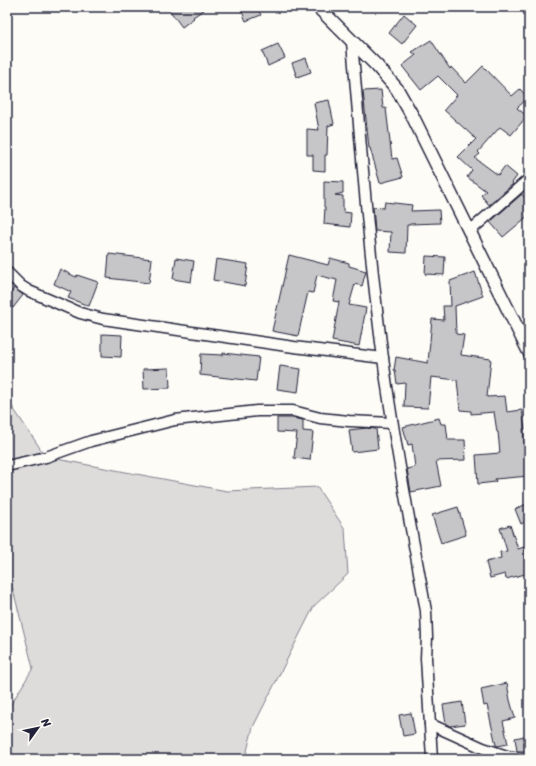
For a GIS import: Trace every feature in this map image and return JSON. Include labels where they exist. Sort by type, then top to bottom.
[{"type":"street","points":[[322,8],[397,89],[413,117],[529,352]]},
{"type":"street","points":[[352,42],[368,236],[382,358],[392,423],[426,611],[426,658],[432,759]]},
{"type":"street","points":[[470,231],[529,179]]},
{"type":"street","points":[[7,272],[21,286],[29,291],[80,313],[103,319],[294,347],[382,358]]},
{"type":"street","points":[[7,466],[46,457],[91,441],[175,420],[257,410],[293,412],[320,418],[349,421],[392,423]]},
{"type":"street","points":[[430,724],[483,748],[507,756],[528,759]]},
{"type":"shaded area","points":[[7,399],[46,457],[227,491],[317,487],[345,529],[348,574],[314,606],[253,727],[245,759],[7,759],[7,711],[33,668],[7,566]]},
{"type":"building","points":[[167,7],[208,7],[193,17],[194,18],[182,27]]},
{"type":"building","points":[[240,7],[257,7],[261,15],[246,21]]},
{"type":"building","points":[[404,14],[417,25],[402,44],[389,33]]},
{"type":"building","points":[[431,40],[450,69],[451,67],[466,83],[483,66],[512,96],[520,89],[528,98],[517,108],[527,116],[511,135],[500,127],[478,152],[480,154],[475,158],[498,175],[505,166],[517,176],[512,183],[513,184],[489,205],[481,195],[486,191],[467,177],[472,170],[458,157],[476,139],[444,110],[457,95],[438,76],[421,90],[402,66],[416,55],[412,52]]},
{"type":"building","points":[[278,44],[285,58],[268,66],[262,51]]},
{"type":"building","points":[[306,58],[311,72],[297,77],[292,63]]},
{"type":"building","points":[[381,90],[383,108],[386,108],[392,159],[397,158],[403,177],[380,183],[369,148],[363,91]]},
{"type":"building","points":[[329,100],[334,124],[328,126],[325,171],[313,170],[313,155],[307,155],[307,129],[319,130],[314,103]]},
{"type":"building","points":[[324,181],[343,182],[343,193],[335,195],[343,196],[343,212],[351,213],[350,227],[324,224]]},
{"type":"building","points":[[522,194],[529,203],[529,215],[503,237],[490,222]]},
{"type":"building","points":[[385,202],[412,205],[411,211],[439,210],[440,223],[407,225],[406,253],[390,252],[391,232],[375,231],[373,207],[384,208]]},
{"type":"building","points":[[109,254],[152,259],[149,283],[107,278]]},
{"type":"building","points":[[289,255],[328,265],[330,258],[349,263],[349,266],[366,271],[362,286],[355,284],[349,305],[366,308],[359,346],[332,341],[339,302],[333,301],[337,280],[317,275],[313,293],[308,292],[298,336],[272,331]]},
{"type":"building","points":[[426,256],[445,257],[444,275],[425,274]]},
{"type":"building","points":[[176,258],[194,261],[191,282],[173,279]]},
{"type":"building","points":[[216,259],[248,264],[245,286],[213,280]]},
{"type":"building","points":[[60,269],[76,277],[77,275],[98,282],[89,306],[68,298],[71,292],[54,284]]},
{"type":"building","points":[[475,272],[483,296],[455,306],[456,334],[464,335],[461,355],[491,359],[487,397],[505,396],[507,412],[522,410],[529,476],[495,479],[496,482],[478,484],[476,455],[500,453],[494,412],[471,414],[471,411],[460,410],[457,380],[431,377],[428,408],[404,407],[405,383],[397,384],[394,370],[396,357],[428,363],[432,319],[444,320],[443,306],[451,306],[450,281]]},
{"type":"building","points":[[14,288],[23,295],[13,308],[7,303],[7,298]]},
{"type":"building","points":[[102,334],[122,335],[121,357],[102,356]]},
{"type":"building","points":[[223,353],[259,357],[256,381],[200,375],[201,354],[223,355]]},
{"type":"building","points":[[280,366],[301,369],[298,392],[277,389]]},
{"type":"building","points":[[169,368],[170,388],[144,389],[143,369]]},
{"type":"building","points":[[277,418],[303,420],[303,431],[313,432],[310,460],[294,458],[297,433],[277,432]]},
{"type":"building","points":[[439,418],[441,424],[446,424],[448,440],[465,440],[466,460],[436,461],[441,486],[411,492],[407,469],[415,467],[412,444],[408,445],[403,427]]},
{"type":"building","points":[[367,428],[376,429],[378,449],[352,452],[349,430]]},
{"type":"building","points":[[529,503],[529,520],[521,524],[515,509]]},
{"type":"building","points":[[458,507],[466,535],[441,543],[432,515]]},
{"type":"building","points":[[510,525],[518,549],[524,547],[529,573],[506,579],[505,574],[490,578],[486,562],[501,558],[500,552],[507,551],[500,528]]},
{"type":"building","points":[[507,683],[515,718],[503,721],[508,744],[498,746],[496,745],[487,705],[484,706],[481,689]]},
{"type":"building","points":[[462,702],[465,724],[450,726],[446,724],[443,705]]},
{"type":"building","points":[[411,713],[415,734],[403,736],[399,715]]},
{"type":"building","points":[[529,735],[529,751],[517,751],[515,738]]}]
